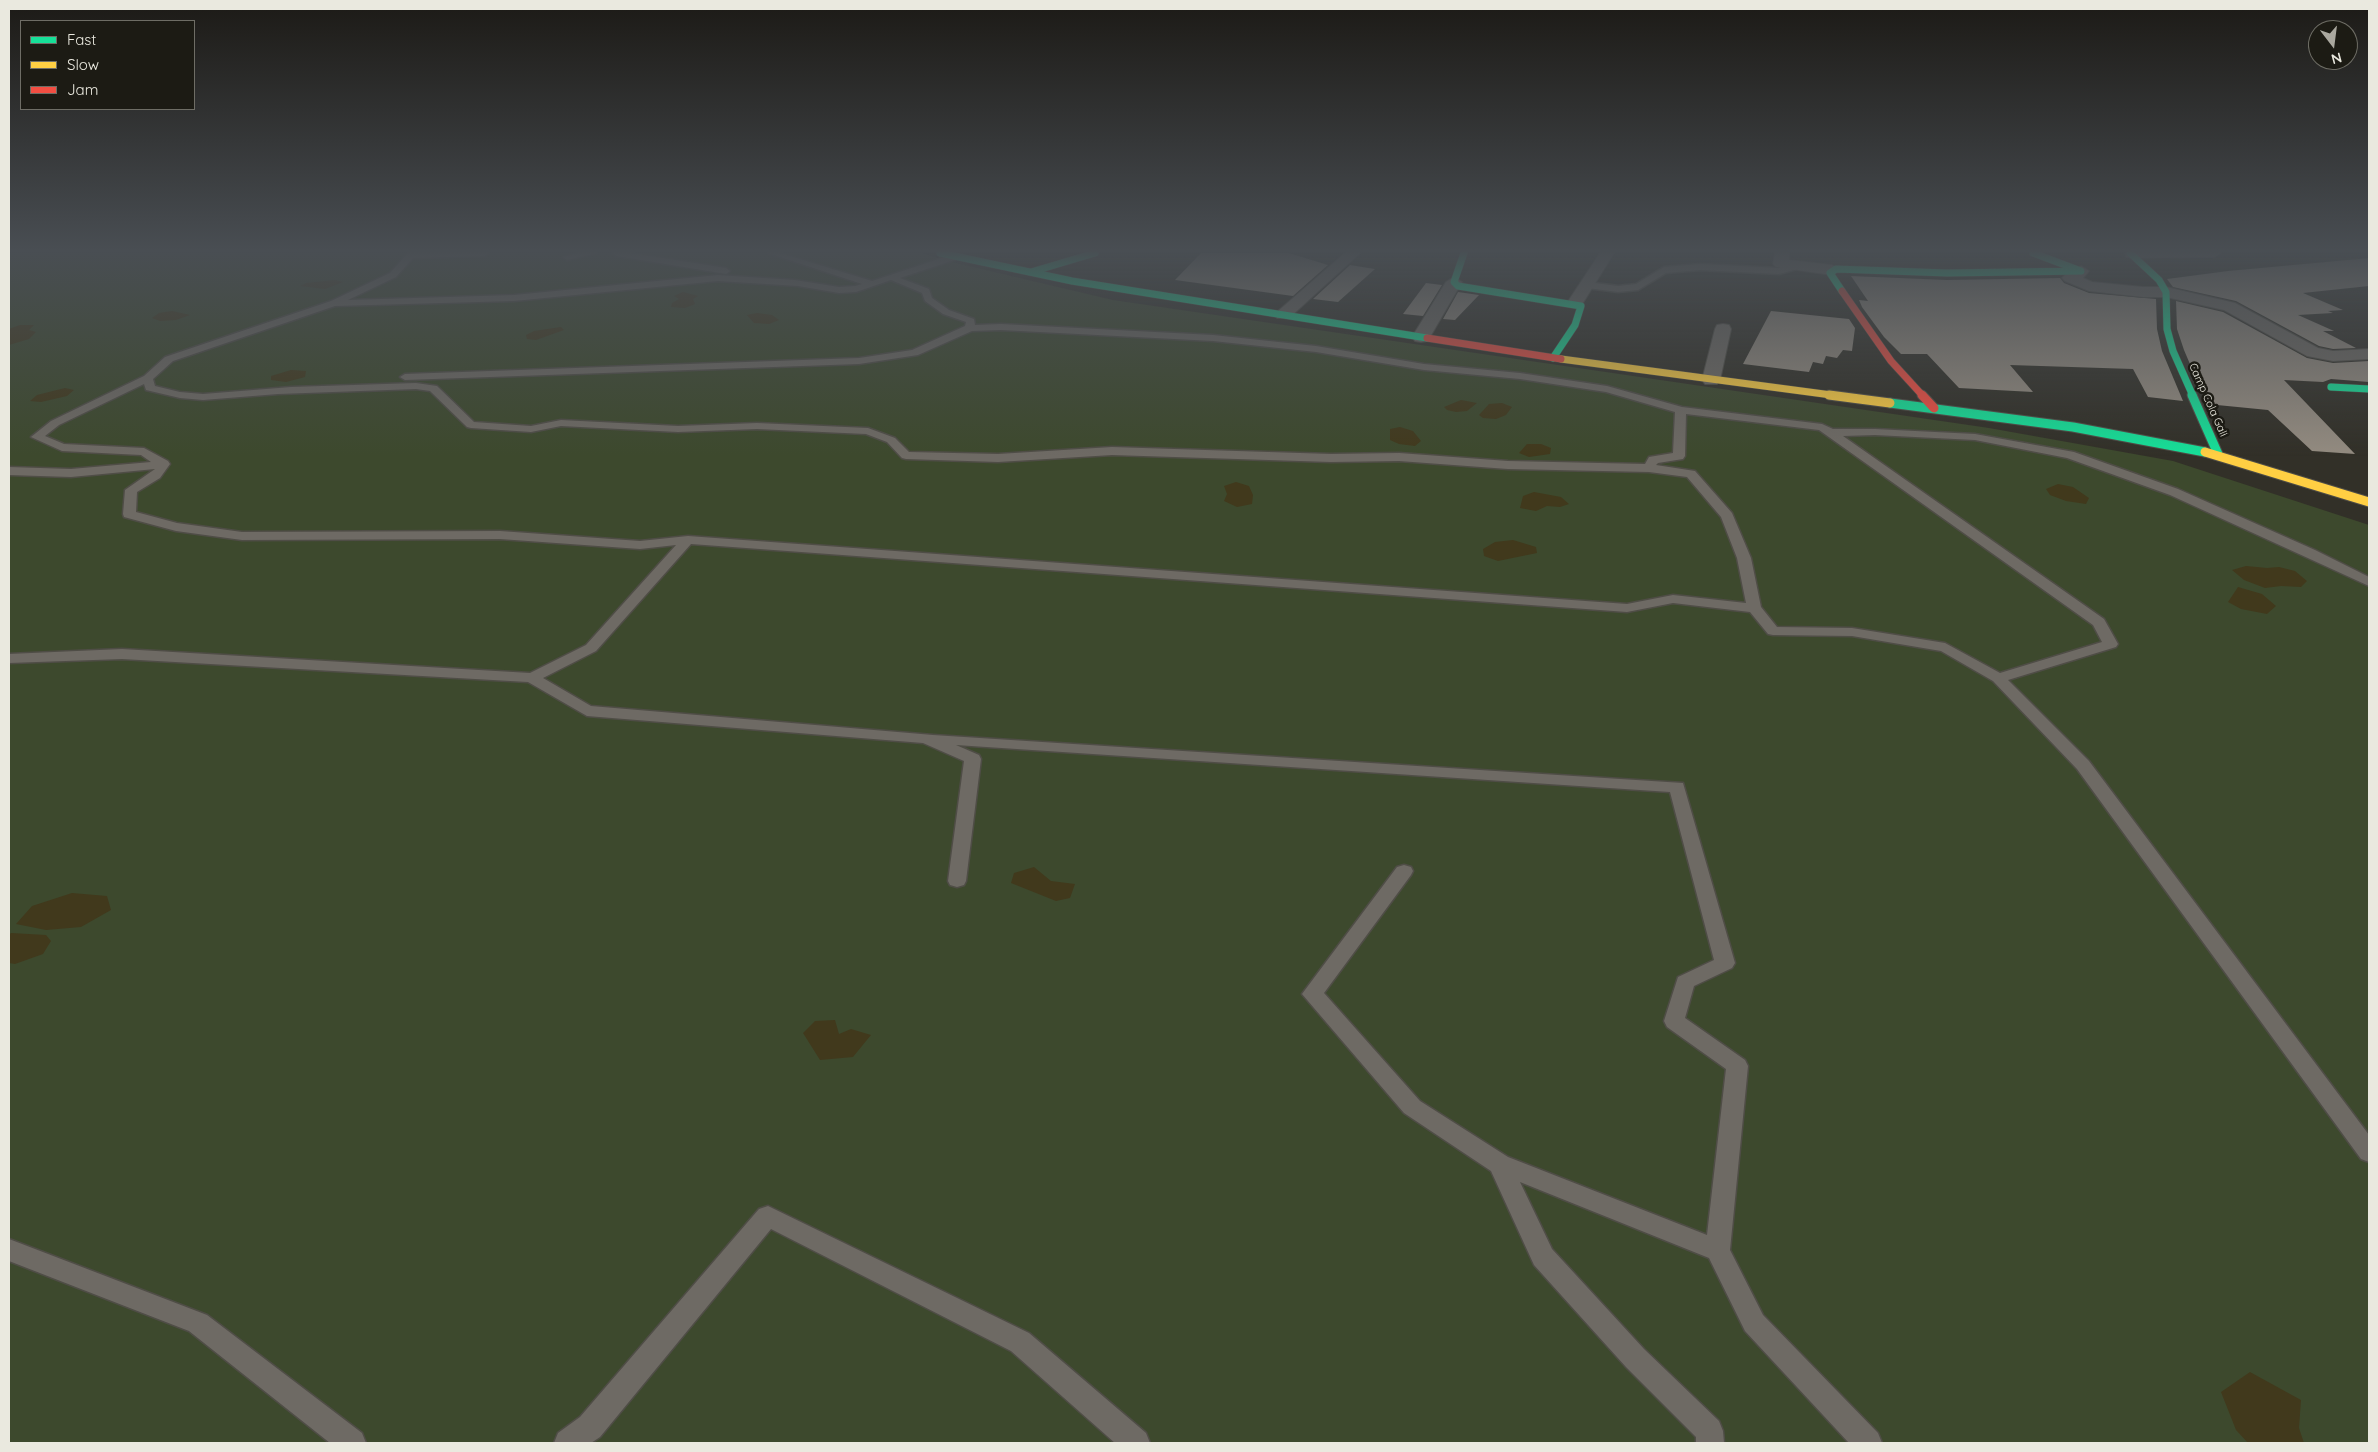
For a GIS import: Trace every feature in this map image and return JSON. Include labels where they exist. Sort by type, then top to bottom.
[{"type":"street","points":[[1321,321],[1553,358],[2073,426],[2218,454],[2369,502]]},
{"type":"street","points":[[1420,336],[1430,321]]},
{"type":"street","points":[[1553,358],[1577,321]]},
{"type":"street","points":[[1861,321],[1891,361],[1934,408]]},
{"type":"street","name":"Camp Cola Gali","points":[[2167,321],[2173,351],[2218,454]]},
{"type":"street","points":[[2256,321],[2313,352],[2332,356],[2369,354]]},
{"type":"street","points":[[1711,380],[1723,329]]},
{"type":"street","points":[[2351,355],[2369,368]]},
{"type":"street","points":[[2331,387],[2369,389]]},
{"type":"lane","points":[[164,464],[144,452],[62,447],[37,438],[55,423],[148,378],[169,360],[285,321]]},
{"type":"lane","points":[[970,321],[970,328]]},
{"type":"lane","points":[[282,392],[368,378],[859,361],[914,353],[970,328],[1001,327],[1203,337],[1316,349],[1424,366],[1520,376],[1607,389],[1681,410],[1822,427],[2099,622],[2111,644],[1998,678]]},
{"type":"lane","points":[[148,378],[150,388],[180,395],[203,397],[398,386],[433,388],[471,425],[531,429],[561,423],[678,429],[756,426],[868,431],[891,440],[906,455],[998,458],[1112,451],[1332,458],[1400,456],[1508,466],[1649,468],[1691,474],[1727,516],[1744,558],[1754,608],[1773,631],[1852,632],[1945,647],[1998,678],[2083,765],[2369,1152]]},
{"type":"lane","points":[[1649,468],[1653,460],[1679,456],[1681,410]]},
{"type":"lane","points":[[1830,433],[1875,432],[1975,436],[2070,455],[2174,492],[2310,553],[2369,582]]},
{"type":"lane","points":[[9,471],[72,473],[164,464]]},
{"type":"lane","points":[[164,464],[156,475],[131,490],[129,514],[176,527],[242,536],[500,535],[640,545],[688,540],[1627,608],[1673,600],[1754,608]]},
{"type":"lane","points":[[532,678],[591,648],[688,540]]},
{"type":"lane","points":[[9,659],[122,654],[532,678],[587,711],[926,738],[1677,787],[1725,963],[1685,982],[1674,1021],[1736,1066],[1718,1250],[1754,1323],[1868,1443]]},
{"type":"lane","points":[[926,738],[973,759],[957,881]]},
{"type":"lane","points":[[1404,871],[1312,994],[1412,1108],[1500,1164],[1718,1250]]},
{"type":"lane","points":[[1500,1164],[1543,1257],[1635,1358],[1710,1431],[1710,1443]]},
{"type":"lane","points":[[568,1443],[590,1427],[768,1216],[1020,1342],[1136,1443]]},
{"type":"lane","points":[[9,1250],[198,1323],[352,1443]]},
{"type":"green space","points":[[9,321],[1255,321],[1989,428],[2173,461],[2369,525],[2369,1443],[9,1443]]},
{"type":"sand","points":[[752,321],[777,321],[769,324],[754,323]]},
{"type":"sand","points":[[20,325],[34,325],[29,330],[36,332],[29,339],[9,345],[9,329]]},
{"type":"sand","points":[[561,327],[564,330],[536,340],[527,339],[526,335],[534,331]]},
{"type":"sand","points":[[291,370],[306,371],[305,377],[286,382],[271,380],[271,376]]},
{"type":"sand","points":[[65,388],[74,390],[67,396],[41,402],[30,401],[37,395]]},
{"type":"sand","points":[[1461,400],[1477,403],[1467,411],[1456,412],[1447,410],[1444,407]]},
{"type":"sand","points":[[1502,403],[1512,407],[1506,415],[1496,419],[1483,418],[1479,415],[1489,404]]},
{"type":"sand","points":[[1400,427],[1413,431],[1421,441],[1415,446],[1399,444],[1390,440],[1390,429]]},
{"type":"sand","points":[[1527,444],[1541,444],[1551,448],[1550,454],[1529,457],[1519,453]]},
{"type":"sand","points":[[1236,482],[1249,486],[1253,495],[1252,504],[1237,507],[1224,501],[1227,494],[1224,486]]},
{"type":"sand","points":[[2058,484],[2073,487],[2089,498],[2086,504],[2066,501],[2050,495],[2046,489]]},
{"type":"sand","points":[[1534,492],[1561,497],[1569,504],[1560,507],[1547,506],[1536,511],[1520,508],[1523,496]]},
{"type":"sand","points":[[1513,540],[1536,547],[1537,553],[1498,561],[1484,556],[1483,549],[1495,542]]},
{"type":"sand","points":[[2246,566],[2279,567],[2295,571],[2307,581],[2301,587],[2281,586],[2265,588],[2244,580],[2232,570]]},
{"type":"sand","points":[[2238,587],[2262,594],[2276,606],[2267,614],[2241,609],[2228,602]]},
{"type":"sand","points":[[1034,867],[1051,881],[1075,884],[1070,898],[1056,901],[1011,883],[1014,873]]},
{"type":"sand","points":[[72,893],[107,896],[111,910],[81,927],[46,930],[16,924],[32,906]]},
{"type":"sand","points":[[11,933],[46,935],[51,941],[43,954],[15,964],[9,963],[9,935]]},
{"type":"sand","points":[[835,1020],[839,1034],[851,1029],[871,1035],[853,1057],[820,1060],[803,1033],[815,1021]]},
{"type":"sand","points":[[2250,1372],[2301,1400],[2299,1428],[2304,1443],[2248,1443],[2236,1430],[2221,1392]]},
{"type":"building","points":[[1766,321],[1850,321],[1855,328],[1852,351],[1843,350],[1837,358],[1826,356],[1823,364],[1813,362],[1809,372],[1743,364]]},
{"type":"building","points":[[1872,321],[2157,321],[2162,351],[2183,401],[2148,397],[2133,369],[2010,365],[2033,392],[1959,388],[1927,354],[1901,354],[1884,337]]},
{"type":"building","points":[[2177,321],[2239,321],[2307,358],[2333,363],[2369,361],[2369,382],[2331,379],[2323,382],[2284,380],[2355,454],[2312,451],[2268,410],[2207,404],[2177,329]]},
{"type":"building","points":[[2272,321],[2311,321],[2334,331],[2323,331],[2356,348],[2333,349],[2319,346]]},
{"type":"traffic: fast","points":[[1320,321],[1427,338]]},
{"type":"traffic: fast","points":[[1553,358],[1576,321]]},
{"type":"traffic: fast","points":[[2167,321],[2173,351],[2218,454]]},
{"type":"traffic: fast","points":[[2331,387],[2369,389]]},
{"type":"traffic: fast","points":[[1890,403],[2073,427],[2205,452]]},
{"type":"traffic: slow","points":[[1561,359],[1890,403]]},
{"type":"traffic: slow","points":[[2205,452],[2369,502]]},
{"type":"traffic: jam","points":[[1863,321],[1891,361],[1934,408]]},
{"type":"traffic: jam","points":[[1427,338],[1561,359]]}]
